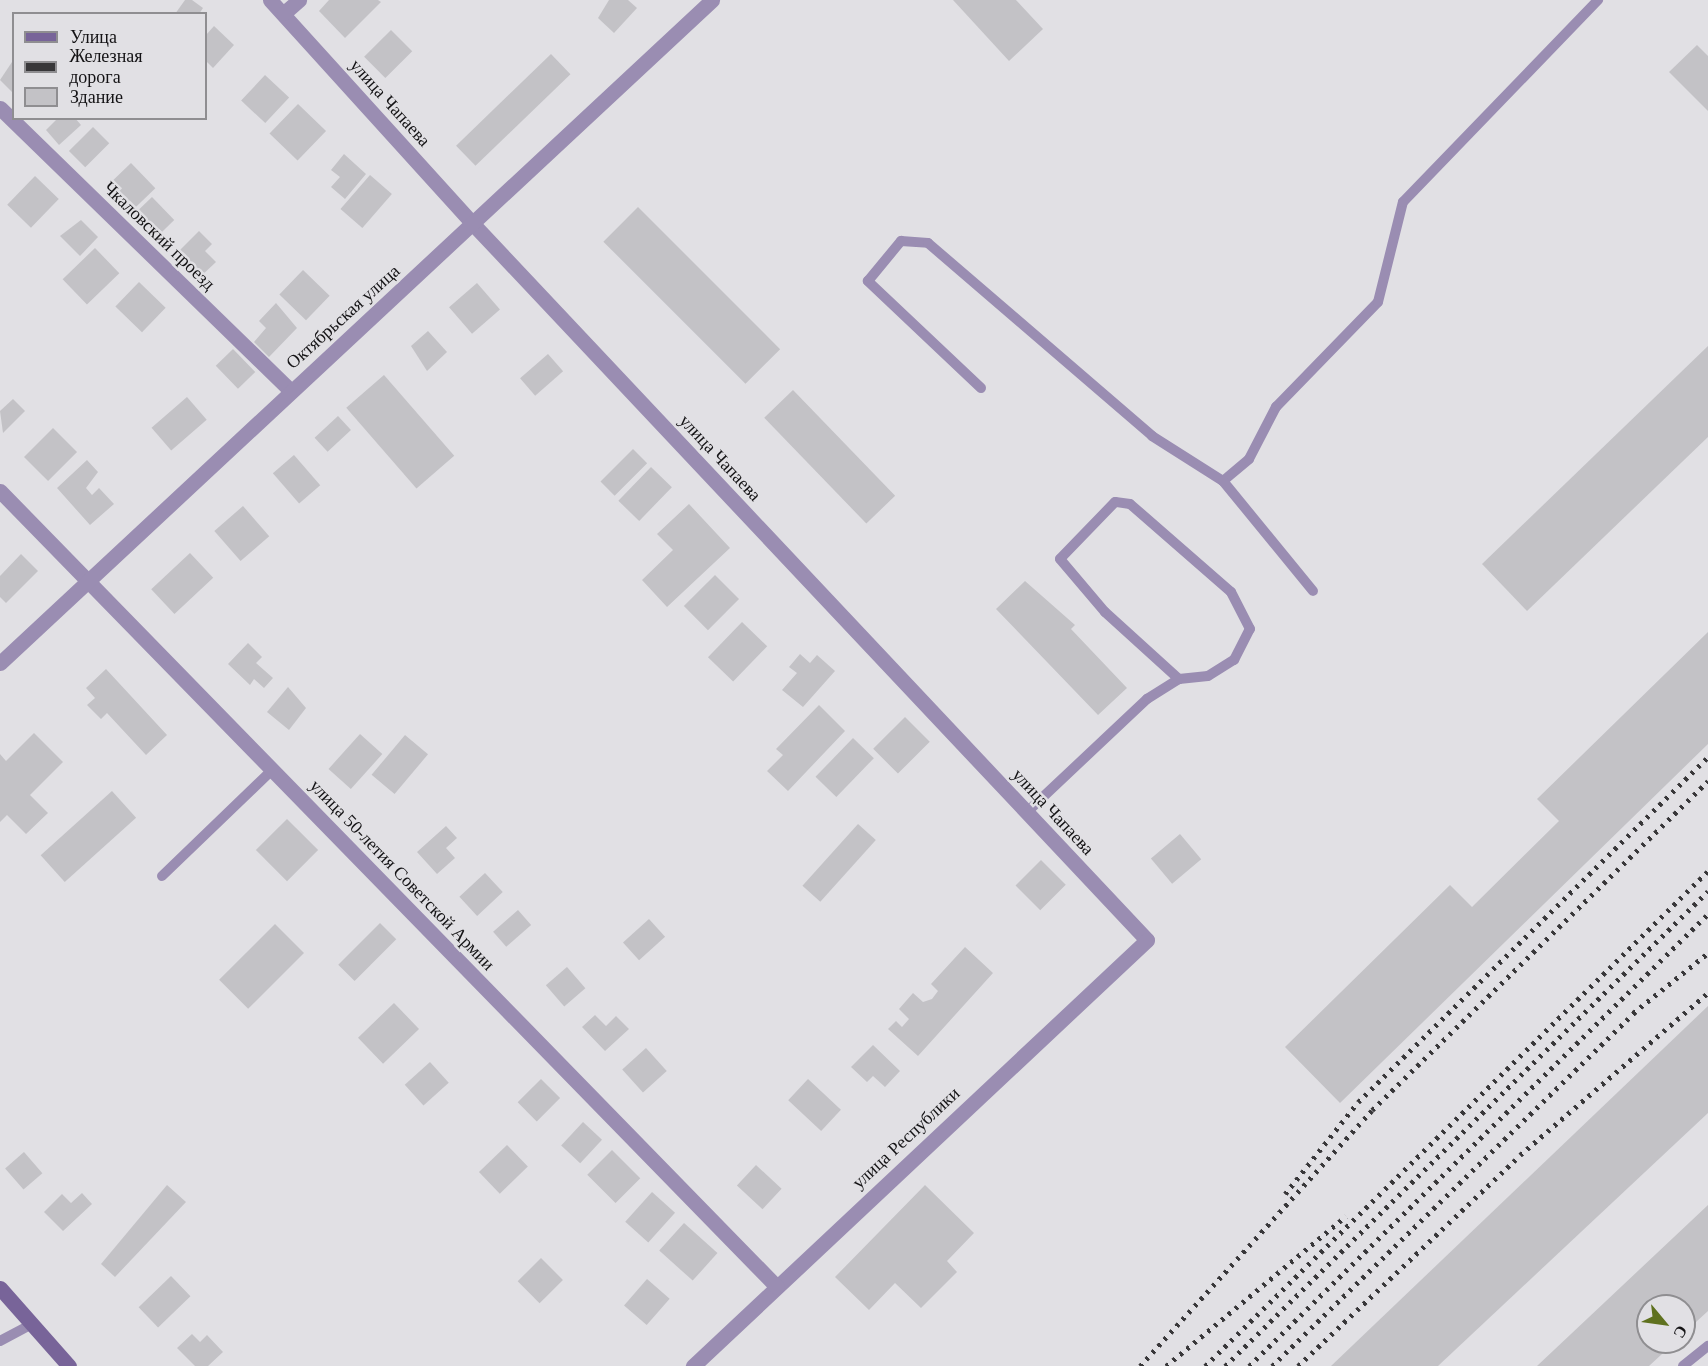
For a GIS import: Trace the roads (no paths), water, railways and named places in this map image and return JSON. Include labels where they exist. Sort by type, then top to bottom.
[{"type":"street","name":"улица Чапаева","points":[[270,0],[473,224],[1147,940]]},
{"type":"street","points":[[284,13],[299,0]]},
{"type":"street","name":"Октябрьская улица","points":[[0,663],[712,0]]},
{"type":"street","name":"Чкаловский проезд","points":[[0,108],[12,120]]},
{"type":"street","name":"Чкаловский проезд","points":[[12,120],[291,391]]},
{"type":"street","name":"улица 50-летия Советской Армии","points":[[0,490],[777,1287]]},
{"type":"street","name":"улица Республики","points":[[693,1366],[1147,940]]},
{"type":"street","points":[[0,1288],[62,1363]]},
{"type":"lane","points":[[1223,481],[1249,459],[1276,407],[1378,302],[1403,202],[1598,0]]},
{"type":"lane","points":[[981,388],[868,281],[901,241],[928,243],[1152,436],[1223,481],[1313,591]]},
{"type":"lane","points":[[1027,812],[1147,699],[1179,679],[1208,676],[1234,660],[1250,629],[1231,592],[1130,504],[1115,502],[1060,559],[1105,612],[1179,679]]},
{"type":"lane","points":[[162,876],[272,770]]},
{"type":"lane","points":[[0,1341],[32,1324]]},
{"type":"lane","points":[[1683,1366],[1708,1346]]},
{"type":"railway","points":[[1285,1194],[1358,1102],[1708,757]]},
{"type":"railway","points":[[1140,1366],[1372,1110],[1708,781]]},
{"type":"railway","points":[[1205,1366],[1708,871]]},
{"type":"railway","points":[[1225,1366],[1708,891]]},
{"type":"railway","points":[[1249,1366],[1708,914]]},
{"type":"railway","points":[[1633,1013],[1708,953]]},
{"type":"railway","points":[[1298,1366],[1520,1155],[1708,993]]},
{"type":"railway","points":[[1272,1366],[1638,1009]]},
{"type":"railway","points":[[1166,1366],[1346,1216]]}]
